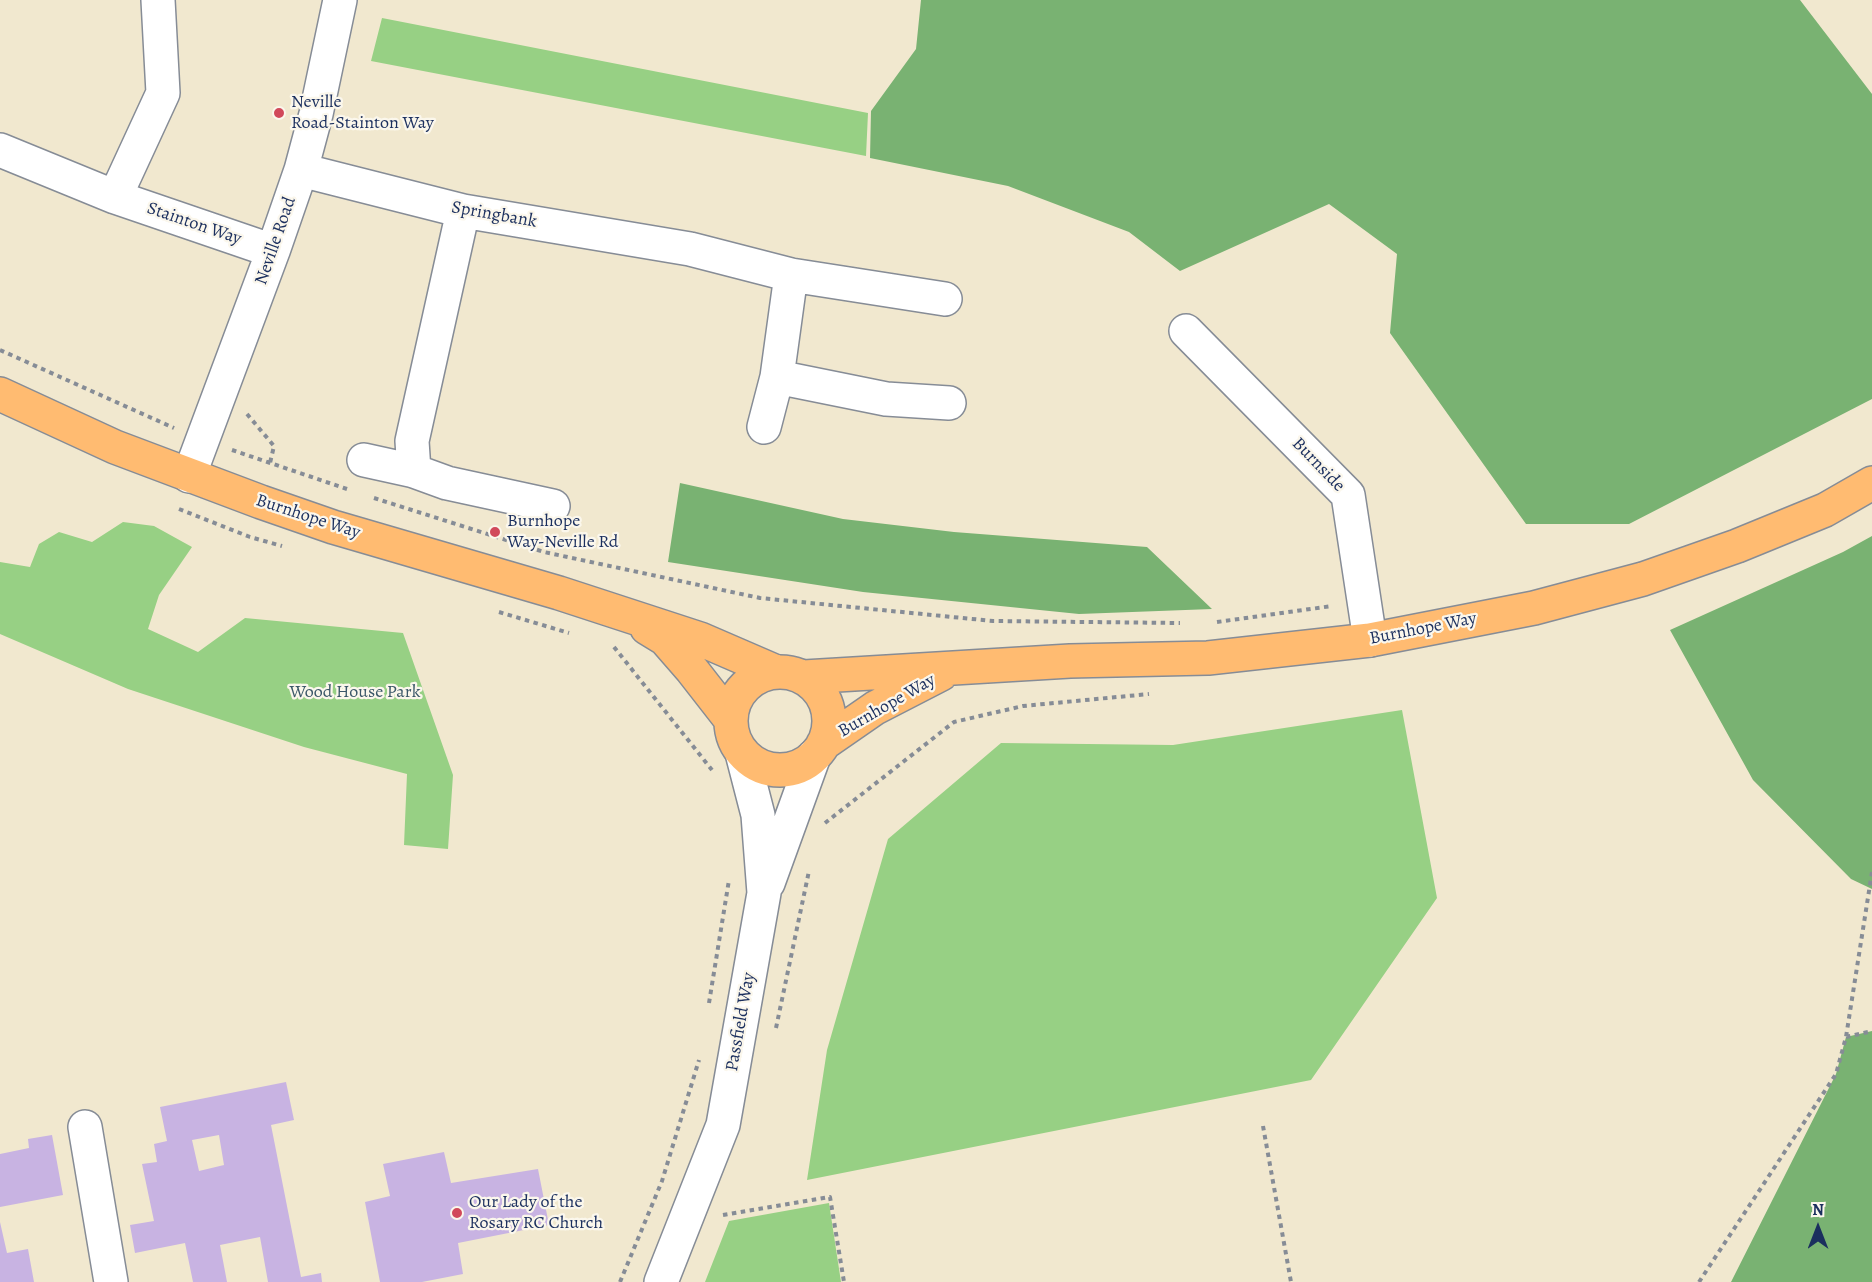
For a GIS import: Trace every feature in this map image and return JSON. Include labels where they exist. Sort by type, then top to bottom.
[{"type":"main road","name":"Burnhope Way","points":[[0,394],[115,447],[189,476],[333,527],[559,593],[700,639],[789,674],[951,669],[1070,661],[1208,658],[1370,640],[1534,608],[1643,579],[1737,546],[1825,510],[1872,483]]},
{"type":"main road","name":"Burnhope Way","points":[[625,615],[665,639],[731,720]]},
{"type":"main road","name":"Burnhope Way","points":[[818,750],[875,708],[951,669]]},
{"type":"main road","points":[[789,674],[816,687],[824,699],[829,714],[828,729],[818,750],[801,765],[785,769],[770,769],[755,763],[742,753],[732,734],[731,720],[738,693],[754,679],[789,674]]},
{"type":"street","points":[[115,198],[163,93],[158,0]]},
{"type":"street","name":"Neville Road","points":[[189,476],[301,170],[316,114],[340,0]]},
{"type":"street","name":"Stainton Way","points":[[0,150],[115,198],[273,251]]},
{"type":"street","name":"Springbank","points":[[301,170],[463,210],[690,249],[791,275],[945,299]]},
{"type":"street","points":[[414,471],[412,441],[463,210]]},
{"type":"street","points":[[764,427],[777,377],[791,275]]},
{"type":"street","name":"Burnside","points":[[1186,331],[1348,495],[1370,640]]},
{"type":"street","points":[[777,377],[886,399],[949,403]]},
{"type":"street","points":[[364,460],[414,471],[447,483],[553,506]]},
{"type":"street","points":[[764,893],[818,750]]},
{"type":"street","name":"Passfield Way","points":[[661,1282],[723,1125],[764,893],[758,814],[742,753]]},
{"type":"street","points":[[85,1127],[111,1282]]},
{"type":"path","points":[[0,350],[202,440],[353,491]]},
{"type":"path","points":[[364,495],[544,552],[760,598],[993,621],[1190,624]]},
{"type":"path","points":[[176,508],[250,537],[283,547]]},
{"type":"path","points":[[1213,622],[1364,602]]},
{"type":"path","points":[[494,611],[571,634]]},
{"type":"path","points":[[604,644],[614,647],[705,761],[716,780]]},
{"type":"path","points":[[708,1011],[730,869]]},
{"type":"path","points":[[1699,1282],[1836,1074],[1846,1037],[1872,872]]},
{"type":"path","points":[[1846,1037],[1872,1031]]},
{"type":"path","points":[[620,1282],[662,1181],[700,1058]]},
{"type":"path","points":[[1263,1126],[1291,1282]]},
{"type":"path","points":[[723,1215],[831,1197],[844,1282]]},
{"type":"green space","points":[[921,0],[1800,0],[1872,94],[1872,399],[1629,524],[1526,524],[1390,333],[1397,254],[1329,204],[1180,271],[1129,232],[1008,186],[870,158],[871,111],[916,49]]},
{"type":"green space","points":[[382,18],[868,113],[866,156],[371,61]]},
{"type":"green space","points":[[680,483],[843,519],[954,532],[1147,547],[1212,609],[1079,614],[863,592],[668,562]]},
{"type":"green space","name":"Wood House Park","points":[[123,522],[154,526],[192,547],[159,595],[148,629],[198,652],[245,618],[403,633],[453,775],[448,849],[404,845],[407,774],[304,747],[128,689],[0,634],[0,562],[30,567],[39,544],[59,532],[92,542]]},
{"type":"green space","points":[[1872,536],[1872,889],[1851,879],[1753,780],[1670,630],[1843,552]]},
{"type":"green space","points":[[1402,710],[1437,898],[1311,1080],[807,1180],[827,1050],[888,839],[1001,743],[1173,745]]},
{"type":"green space","points":[[1872,1031],[1872,1282],[1731,1282],[1836,1074],[1846,1037]]},
{"type":"green space","points":[[829,1203],[841,1282],[705,1282],[729,1221]]},
{"type":"building","points":[[286,1082],[294,1120],[271,1125],[301,1277],[321,1273],[322,1282],[268,1282],[260,1237],[220,1245],[227,1282],[193,1282],[185,1243],[135,1253],[130,1225],[154,1221],[142,1164],[157,1162],[154,1144],[167,1141],[160,1107]],"holes":[[[219,1135],[224,1165],[199,1171],[192,1140]]]},
{"type":"building","points":[[52,1135],[63,1195],[0,1207],[0,1154],[29,1148],[28,1139]]},
{"type":"building","name":"Our Lady of the Rosary RC Church","points":[[444,1152],[451,1183],[538,1169],[549,1225],[458,1243],[463,1274],[422,1282],[380,1282],[365,1202],[390,1196],[383,1164]]},
{"type":"building","points":[[0,1222],[7,1253],[28,1249],[34,1282],[0,1282]]},
{"type":"place","name":"Neville Road-Stainton Way","points":[[279,113]]},
{"type":"place","name":"Burnhope Way-Neville Rd","points":[[495,532]]},
{"type":"place","name":"Our Lady of the Rosary RC Church","points":[[457,1213]]}]
